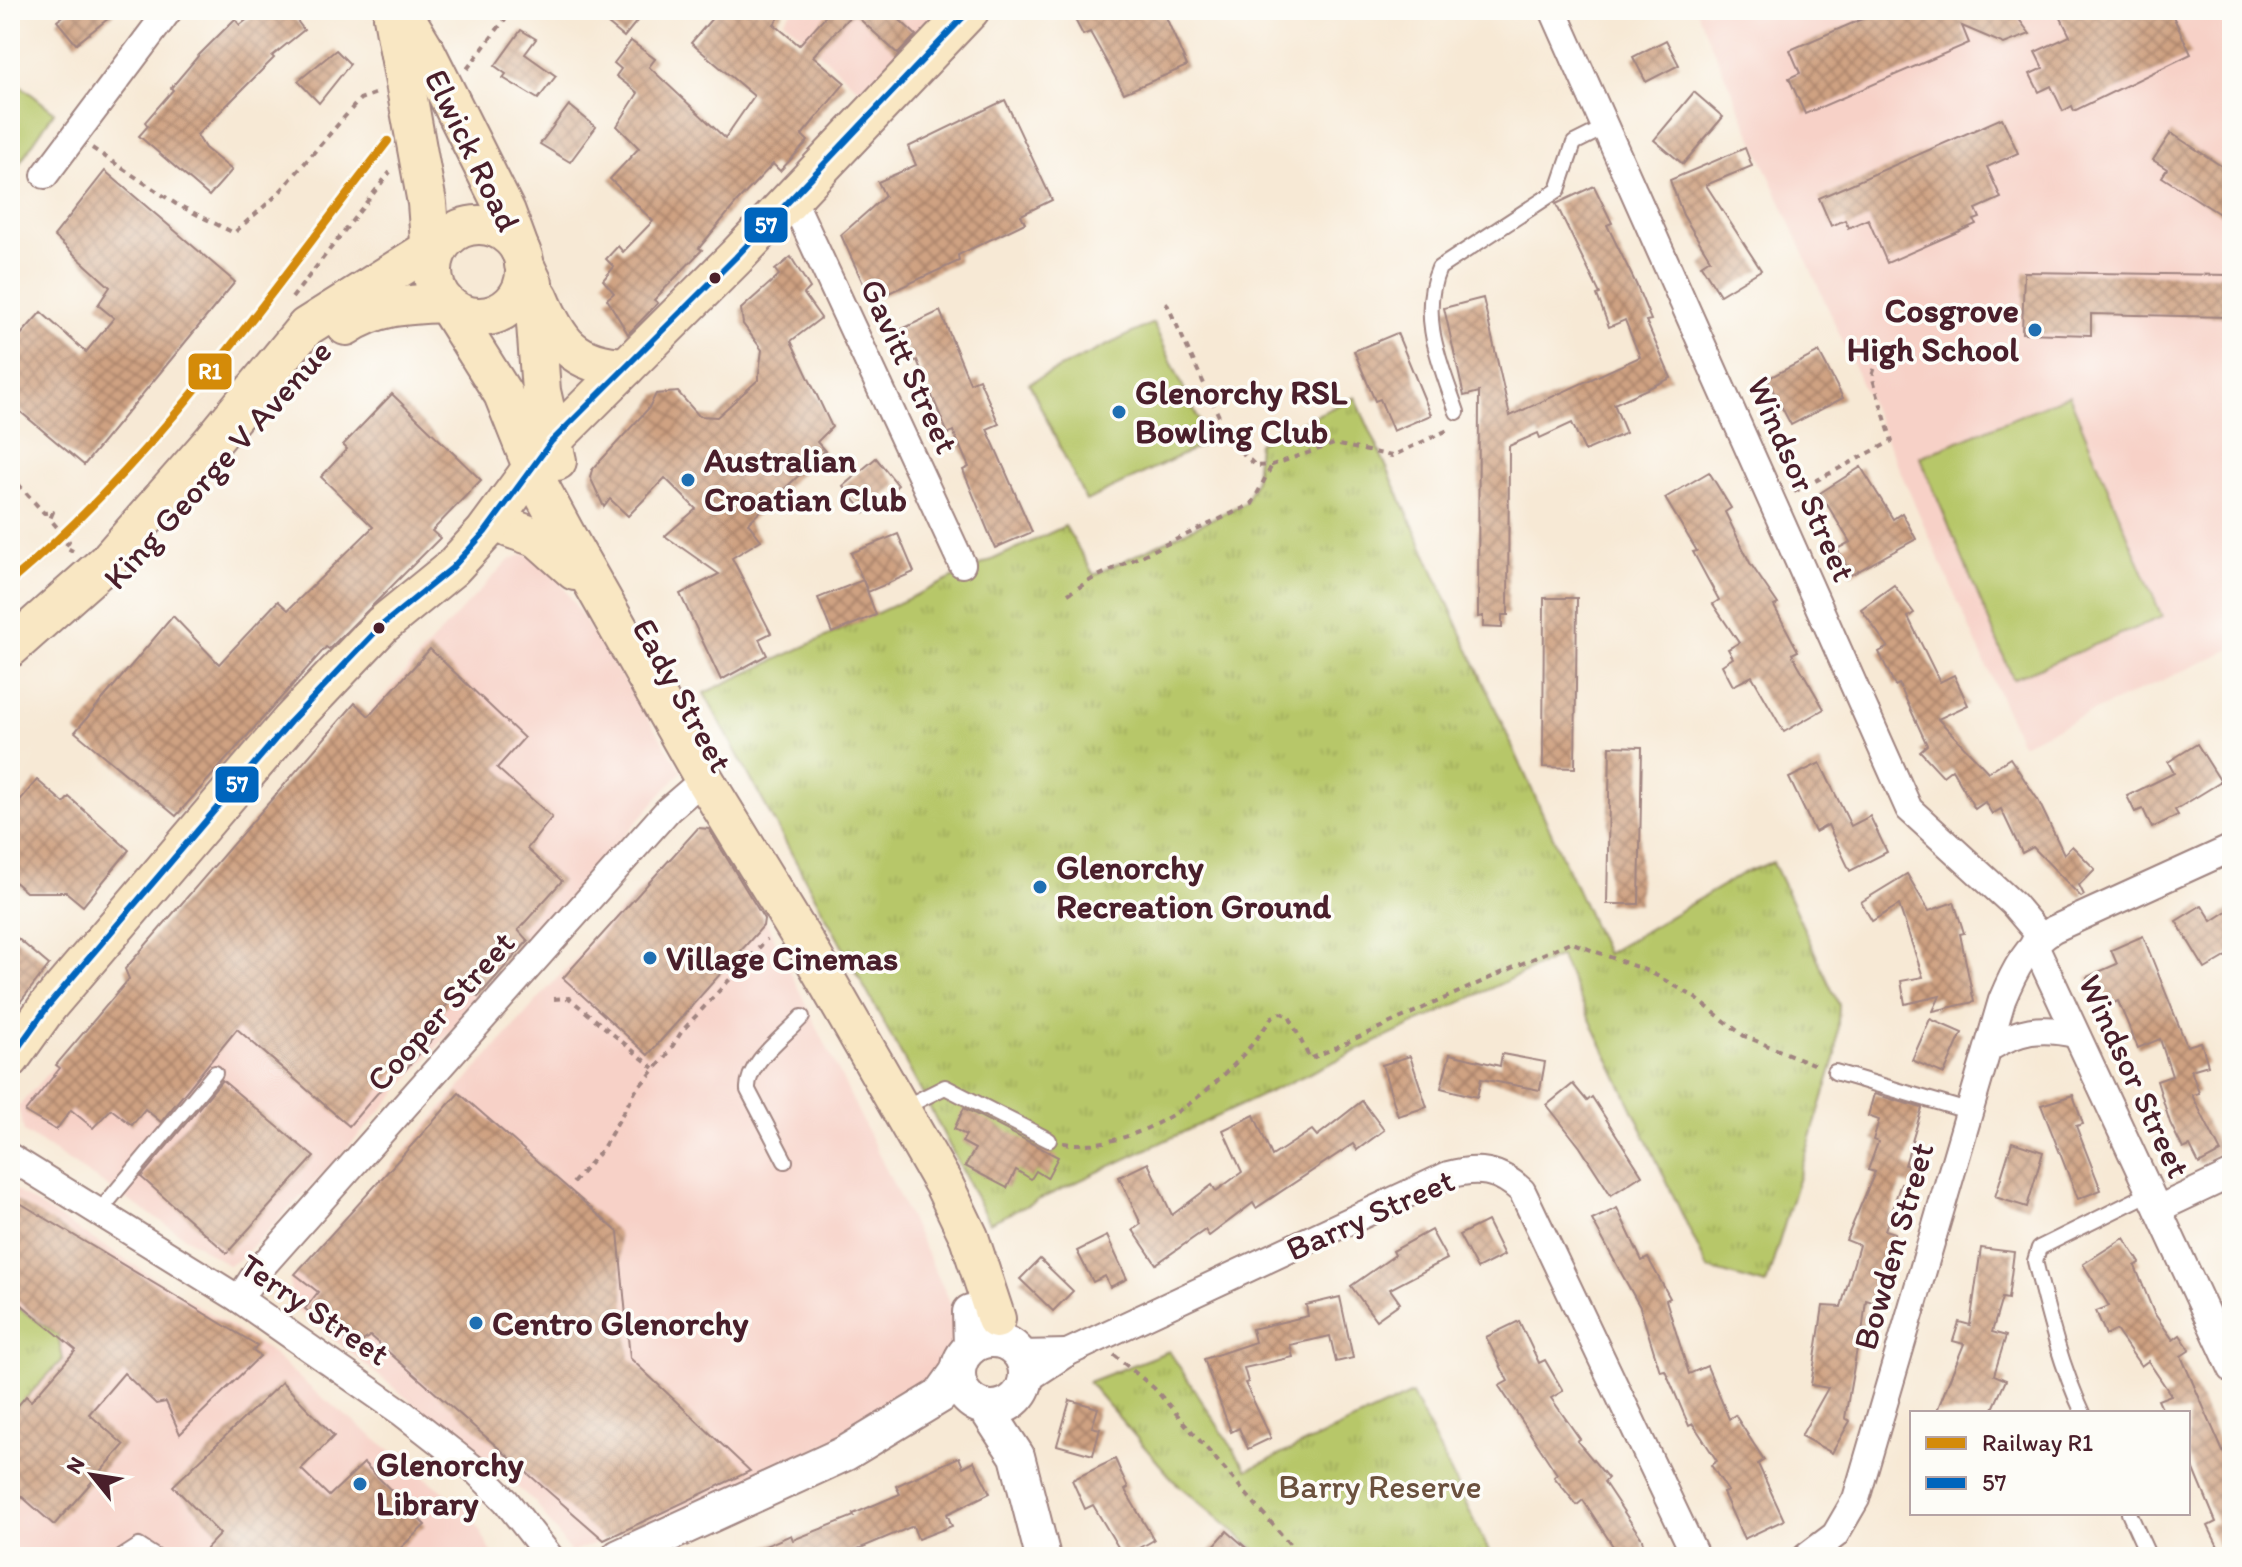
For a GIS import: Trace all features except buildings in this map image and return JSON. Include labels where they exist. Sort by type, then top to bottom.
[{"type":"main road","name":"Elwick Road","points":[[391,10],[441,273],[503,394],[546,466]]},
{"type":"main road","name":"Elwick Road","points":[[401,10],[424,48],[506,212],[526,266],[541,391],[546,466]]},
{"type":"main road","points":[[413,596],[447,572],[480,539],[546,466],[797,207],[970,10]]},
{"type":"main road","points":[[17,1051],[49,1025],[67,1005],[302,733],[509,528],[546,466],[626,367],[797,207],[999,10]]},
{"type":"main road","points":[[302,312],[392,257],[412,231],[427,203]]},
{"type":"main road","points":[[526,266],[522,288],[513,302],[501,312],[477,317],[461,314],[441,273],[465,227],[486,226],[506,234],[526,266],[553,329],[572,352],[596,364],[626,367]]},
{"type":"main road","name":"King George V Avenue","points":[[10,648],[108,561],[211,443],[278,359],[302,312],[441,273]]},
{"type":"main road","name":"King George V Avenue","points":[[10,673],[121,573],[266,407],[337,333],[441,273]]},
{"type":"main road","points":[[17,1051],[48,1006],[253,764],[474,529],[492,500],[508,444],[503,394]]},
{"type":"main road","name":"Eady Street","points":[[546,466],[608,610],[704,779],[809,950],[899,1110],[997,1353]]},
{"type":"main road","name":"Eady Street","points":[[546,466],[694,710],[773,863],[809,950]]},
{"type":"main road","points":[[509,528],[532,534],[547,544],[608,610]]},
{"type":"street","points":[[45,175],[169,10]]},
{"type":"street","name":"Windsor Street","points":[[1553,10],[1909,809],[2013,904],[2038,940],[2075,1034],[2232,1369]]},
{"type":"street","name":"Gavitt Street","points":[[797,207],[962,564]]},
{"type":"street","name":"Cooper Street","points":[[239,1299],[257,1272],[607,877],[668,810],[704,779]]},
{"type":"street","points":[[2038,940],[2232,848]]},
{"type":"street","name":"Bowden Street","points":[[1806,1557],[1835,1535],[1856,1499],[2012,976],[2038,940]]},
{"type":"street","points":[[1989,1048],[2014,1033],[2036,1028],[2075,1034]]},
{"type":"street","name":"Terry Street","points":[[10,1157],[239,1299],[401,1412],[473,1468],[506,1501],[550,1557]]},
{"type":"street","name":"Barry Street","points":[[997,1353],[1067,1353],[1448,1175],[1478,1169],[1501,1175],[1522,1191],[1696,1557]]},
{"type":"street","points":[[2154,1201],[2232,1174]]},
{"type":"street","points":[[619,1557],[846,1453],[980,1406],[1004,1406],[997,1353],[940,1396],[846,1453]]},
{"type":"street","name":"Eady Street","points":[[997,1353],[962,1390],[980,1406],[1017,1456]]},
{"type":"street","name":"Eady Street","points":[[997,1353],[1017,1456],[1043,1557]]},
{"type":"lane","points":[[1457,412],[1430,330],[1432,285],[1439,268],[1558,190],[1574,143],[1606,127]]},
{"type":"lane","points":[[785,1161],[748,1090],[747,1081],[755,1066],[802,1017]]},
{"type":"lane","points":[[1835,1072],[1971,1112]]},
{"type":"lane","points":[[98,1213],[215,1073]]},
{"type":"lane","points":[[899,1110],[945,1087],[1049,1140]]},
{"type":"lane","points":[[2082,1411],[2063,1369],[2035,1261],[2039,1248],[2154,1201]]},
{"type":"lane","points":[[2130,1515],[2149,1557]]},
{"type":"lane","points":[[122,1557],[139,1546],[156,1557]]},
{"type":"path","points":[[447,98],[512,10]]},
{"type":"path","points":[[74,135],[176,204],[234,233],[278,194],[360,99],[406,83]]},
{"type":"path","points":[[302,312],[415,139]]},
{"type":"path","points":[[1166,302],[1237,451],[1256,466],[1272,465],[1334,444],[1392,456],[1463,422],[1457,412]]},
{"type":"path","points":[[1774,502],[1892,441],[1872,376],[1879,355]]},
{"type":"path","points":[[1068,594],[1094,578],[1252,504],[1272,465]]},
{"type":"path","points":[[11,479],[44,513],[53,512],[50,519],[69,541],[65,547],[73,551]]},
{"type":"path","points":[[62,560],[83,541]]},
{"type":"path","points":[[573,1183],[603,1148],[619,1116],[682,1031],[767,939]]},
{"type":"path","points":[[1049,1140],[1088,1146],[1107,1144],[1161,1121],[1197,1097],[1272,1017],[1281,1013],[1289,1016],[1310,1059],[1570,942],[1650,972],[1693,996],[1744,1036],[1835,1072]]},
{"type":"path","points":[[554,999],[569,998],[654,1068]]},
{"type":"path","points":[[1098,1339],[1154,1388],[1301,1557]]},
{"type":"shaded area","points":[[793,10],[956,10],[868,98],[784,20]]},
{"type":"shaded area","name":"Cosgrove High School","points":[[1696,10],[2232,10],[2232,649],[2021,744]]},
{"type":"shaded area","points":[[523,554],[544,557],[682,771],[335,1162],[239,1260],[228,1265],[24,1132],[18,1107],[438,635],[508,561]]},
{"type":"shaded area","points":[[698,828],[716,829],[768,926],[959,1320],[934,1387],[773,1472],[571,1553],[534,1501],[295,1308],[289,1281],[550,986]]},
{"type":"shaded area","points":[[10,1187],[268,1350],[314,1391],[470,1512],[494,1557],[10,1557]]},
{"type":"green space","points":[[10,77],[54,112],[10,177]]},
{"type":"green space","name":"Glenorchy RSL Bowling Club","points":[[1153,323],[1209,442],[1086,501],[1029,383]]},
{"type":"green space","points":[[2069,395],[2162,617],[2013,679],[1920,457]]},
{"type":"green space","name":"Glenorchy Recreation Ground","points":[[1355,397],[1606,954],[1744,873],[1773,862],[1839,1005],[1836,1055],[1766,1285],[1708,1269],[1560,956],[989,1223],[927,1102],[704,693],[1065,526],[1094,575],[1245,503],[1255,481],[1258,443]]},
{"type":"green space","points":[[10,1302],[58,1335],[63,1359],[10,1415]]},
{"type":"green space","name":"Barry Reserve","points":[[1169,1351],[1247,1470],[1412,1394],[1490,1553],[1481,1557],[1264,1557],[1175,1482],[1088,1382]]},
{"type":"rail line","name":"R1","points":[[10,582],[116,481],[164,427],[256,314],[388,141]]},
{"type":"transit line","name":"57","points":[[10,1059],[48,1006],[290,722],[382,625],[452,568],[485,532],[551,442],[736,257],[970,10]]},
{"type":"place","name":"Cosgrove High School","points":[[2035,330]]},
{"type":"place","name":"Glenorchy RSL Bowling Club","points":[[1119,412]]},
{"type":"place","name":"Australian Croatian Club","points":[[688,480]]},
{"type":"place","name":"Glenorchy Recreation Ground","points":[[1040,887]]},
{"type":"place","name":"Village Cinemas","points":[[650,958]]},
{"type":"place","name":"Centro Glenorchy","points":[[476,1323]]},
{"type":"place","name":"Glenorchy Library","points":[[360,1484]]}]
